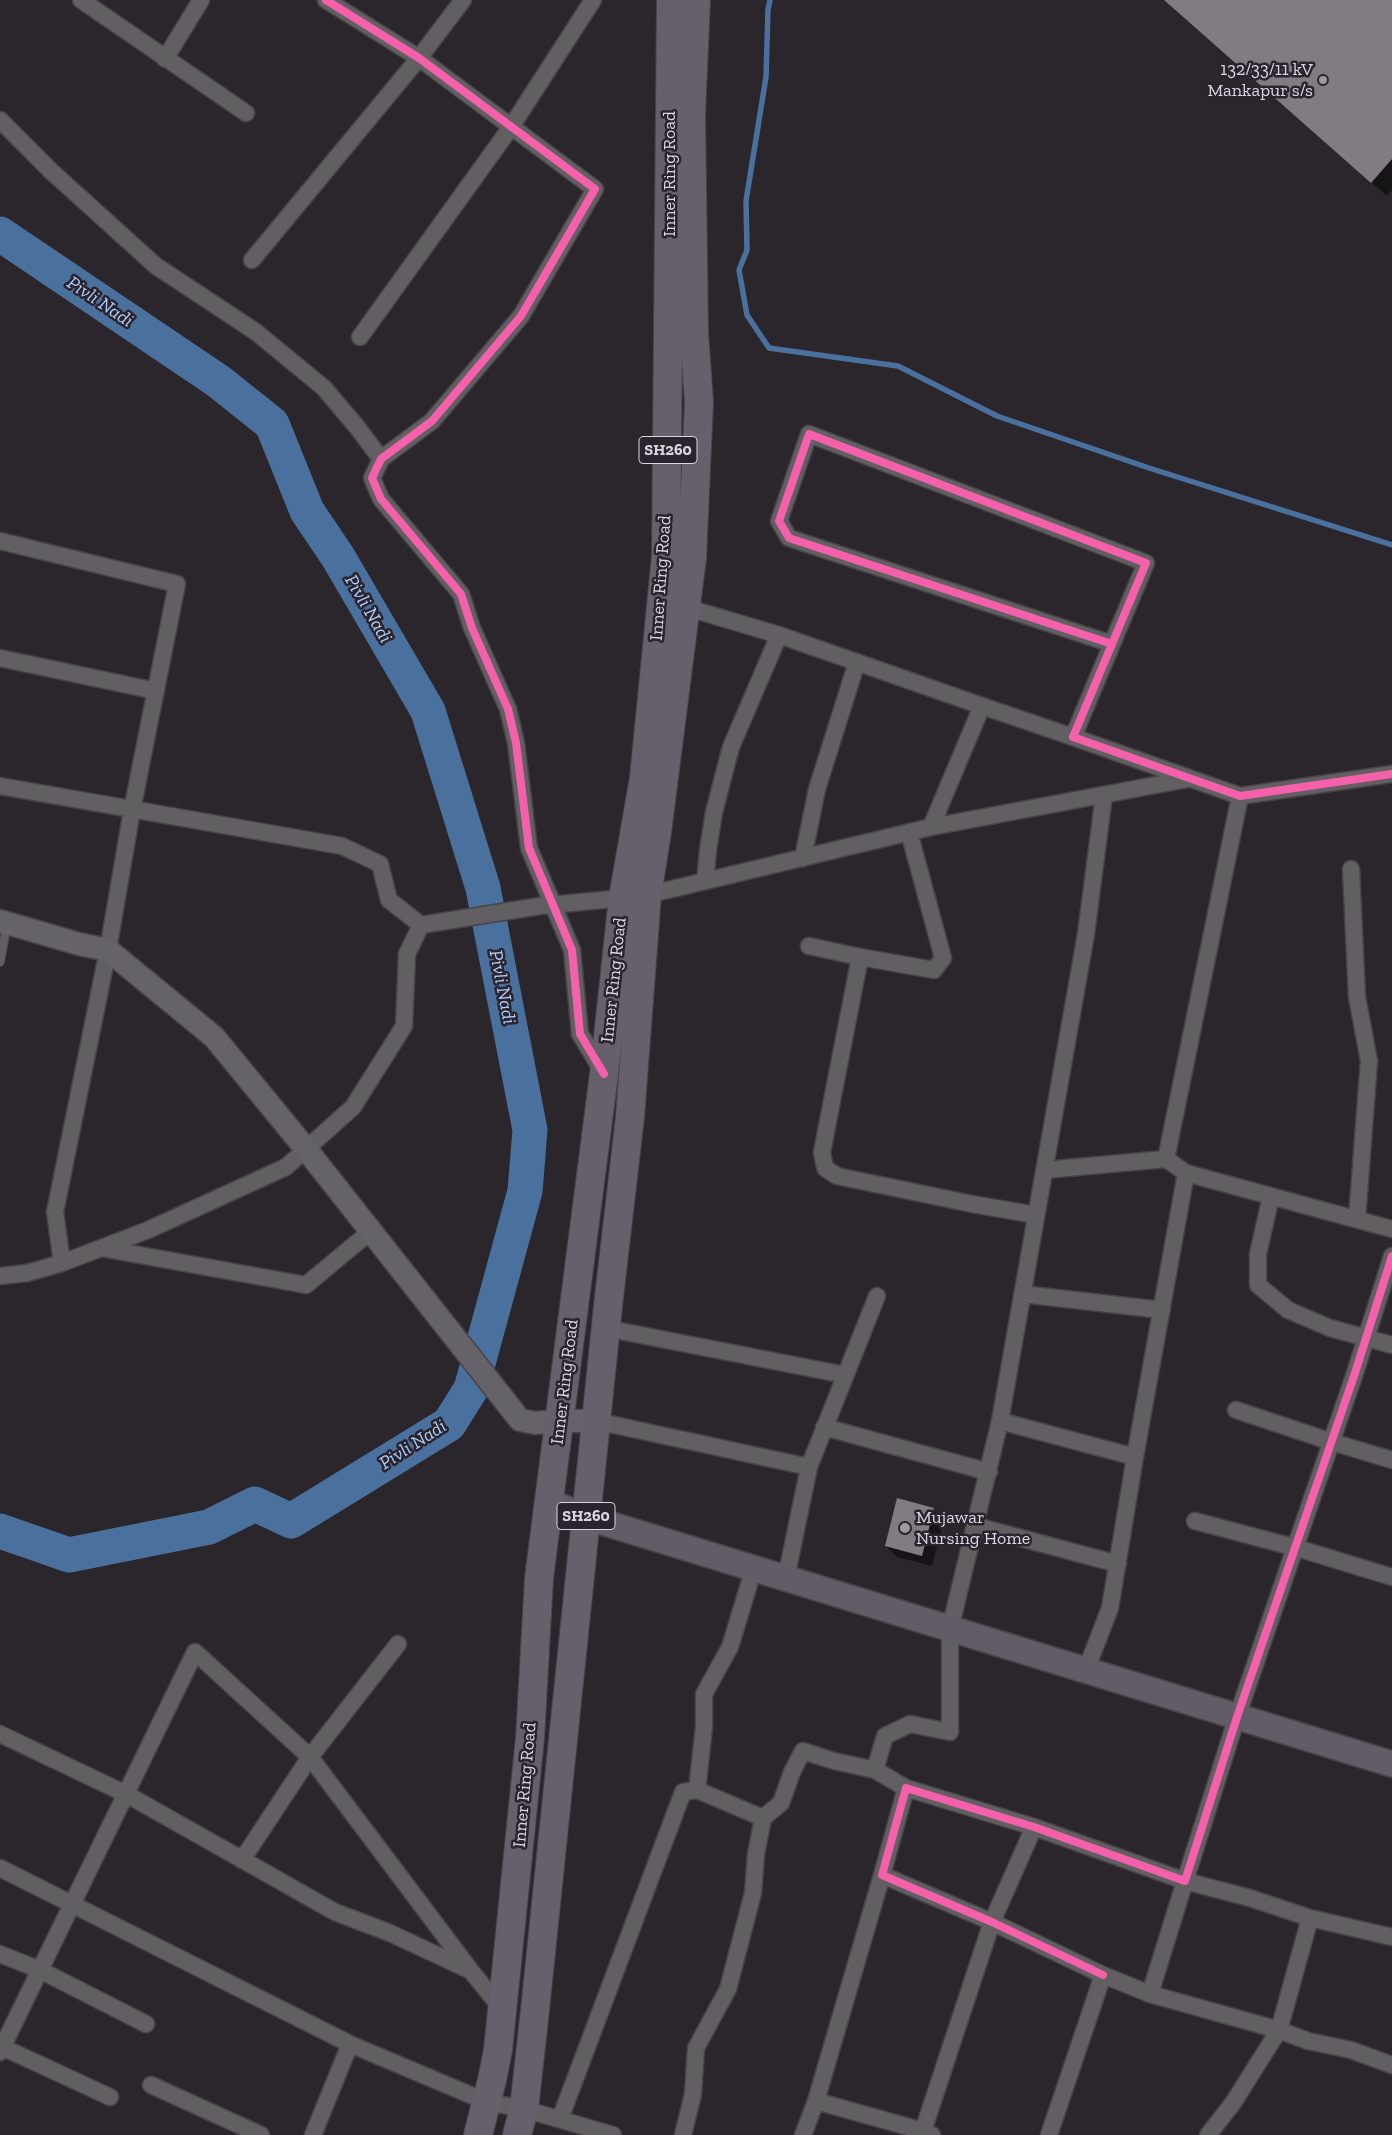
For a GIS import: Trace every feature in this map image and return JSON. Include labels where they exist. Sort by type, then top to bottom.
[{"type":"highway","name":"Inner Ring Road","points":[[478,2135],[498,2050],[530,1738],[539,1578],[604,1074],[635,896],[657,832],[674,604],[666,556],[671,0]]},
{"type":"highway","name":"Inner Ring Road","points":[[674,604],[692,558],[699,402],[694,332],[691,115],[696,0]]},
{"type":"highway","name":"Inner Ring Road","points":[[517,2135],[524,2109],[605,1328],[630,1117],[635,896]]},
{"type":"main road","points":[[550,1502],[586,1517],[1392,1764]]},
{"type":"street","points":[[81,0],[246,113]]},
{"type":"street","points":[[165,59],[201,0]]},
{"type":"street","points":[[326,0],[419,58],[595,189],[521,316],[432,421],[381,459],[372,478],[381,500],[461,594],[472,628],[508,709],[516,743],[529,848],[547,905],[572,950],[580,1034],[604,1074]]},
{"type":"street","points":[[252,260],[419,58],[463,0]]},
{"type":"street","points":[[360,338],[511,126],[593,0]]},
{"type":"street","points":[[0,120],[51,171],[156,266],[256,332],[324,388],[381,459]]},
{"type":"street","points":[[1073,737],[1146,563],[809,434],[779,521],[789,538],[1112,644]]},
{"type":"street","points":[[0,540],[177,584],[132,810],[108,950],[55,1212],[62,1263]]},
{"type":"street","points":[[674,604],[779,635],[1240,796],[1392,774]]},
{"type":"street","points":[[706,881],[708,850],[714,812],[731,746],[779,635]]},
{"type":"street","points":[[0,658],[156,690]]},
{"type":"street","points":[[803,858],[817,789],[857,662]]},
{"type":"street","points":[[931,827],[982,706]]},
{"type":"street","points":[[0,786],[342,846],[380,864],[389,900],[421,925],[547,905],[635,896],[706,881],[931,827],[1191,779]]},
{"type":"street","points":[[876,1770],[886,1736],[910,1724],[950,1732],[950,1629],[1000,1421],[1086,934],[1104,795]]},
{"type":"street","points":[[1166,1159],[1240,796]]},
{"type":"street","points":[[809,946],[934,970],[943,958],[909,832]]},
{"type":"street","points":[[1351,869],[1357,997],[1369,1061],[1357,1219]]},
{"type":"street","points":[[0,1276],[27,1273],[62,1263],[148,1230],[286,1167],[353,1107],[404,1026],[407,954],[421,925]]},
{"type":"street","points":[[3,929],[108,950],[214,1037],[306,1149],[520,1420],[535,1423],[560,1420],[596,1421],[808,1467]]},
{"type":"street","points":[[860,957],[822,1152],[825,1168],[837,1176],[972,1204],[1036,1214]]},
{"type":"street","points":[[1044,1170],[1166,1159],[1186,1173],[1392,1229]]},
{"type":"street","points":[[1086,1670],[1110,1608],[1186,1173]]},
{"type":"street","points":[[1271,1196],[1258,1254],[1258,1285],[1288,1310],[1330,1328],[1392,1345]]},
{"type":"street","points":[[99,1248],[306,1285],[371,1231]]},
{"type":"street","points":[[1150,1994],[1238,1717],[1297,1548],[1392,1256]]},
{"type":"street","points":[[1022,1294],[1162,1310]]},
{"type":"street","points":[[786,1578],[808,1467],[877,1296]]},
{"type":"street","points":[[605,1328],[845,1375]]},
{"type":"street","points":[[1236,1410],[1392,1460]]},
{"type":"street","points":[[1000,1421],[1135,1457]]},
{"type":"street","points":[[824,1427],[989,1472]]},
{"type":"street","points":[[1195,1521],[1297,1548],[1392,1577]]},
{"type":"street","points":[[976,1526],[1118,1564]]},
{"type":"street","points":[[697,1790],[704,1728],[704,1694],[730,1647],[754,1568]]},
{"type":"street","points":[[242,1860],[310,1757],[398,1644]]},
{"type":"street","points":[[110,2097],[1,2049],[195,1652],[310,1757],[471,1971],[502,2009]]},
{"type":"street","points":[[0,1734],[126,1794],[335,1912],[390,1933],[471,1971]]},
{"type":"street","points":[[682,2135],[693,2094],[696,2048],[728,1989],[753,1893],[756,1854],[762,1818],[781,1803],[792,1772],[803,1752],[876,1770],[906,1788],[1034,1827],[1185,1881],[1250,1898],[1310,1918],[1392,1937]]},
{"type":"street","points":[[803,2135],[816,2101],[906,1788]]},
{"type":"street","points":[[560,2119],[684,1792],[697,1790],[762,1818]]},
{"type":"street","points":[[816,2101],[928,2133],[992,1922],[1034,1827]]},
{"type":"street","points":[[0,1868],[350,2044],[487,2102],[524,2109],[613,2135]]},
{"type":"street","points":[[882,1876],[992,1922],[1104,1975],[1150,1994],[1278,2030],[1308,2041],[1351,2050],[1392,2065]]},
{"type":"street","points":[[1208,2135],[1232,2102],[1278,2030],[1310,1918]]},
{"type":"street","points":[[0,1954],[40,1970],[146,2024]]},
{"type":"street","points":[[1049,2135],[1104,1975]]},
{"type":"street","points":[[313,2135],[350,2044]]},
{"type":"street","points":[[150,2085],[261,2135]]},
{"type":"lane","points":[[0,962],[3,929]]},
{"type":"building","name":"132/33/11 kV Mankapur s/s","points":[[1164,0],[1392,0],[1392,159],[1371,183]]},
{"type":"building","points":[[897,1498],[934,1508],[922,1556],[885,1546]]},
{"type":"waterway","points":[[770,0],[766,77],[746,201],[747,250],[739,270],[747,315],[769,348],[898,366],[997,416],[1149,468],[1392,545]]},
{"type":"waterway","name":"Pivli Nadi","points":[[0,234],[218,381],[272,424],[307,511],[338,557],[428,711],[483,888],[530,1130],[525,1191],[471,1389],[449,1424],[291,1521],[255,1504],[209,1527],[69,1555],[0,1531]]},
{"type":"cycle path","points":[[326,0],[419,58],[595,189],[521,316],[432,421],[381,459],[372,478],[381,499],[461,594],[472,628],[508,709],[516,743],[529,848],[572,950],[580,1034],[604,1074]]},
{"type":"cycle path","points":[[1112,644],[789,538],[779,521],[809,434],[1146,563],[1073,737],[1240,796],[1392,774]]},
{"type":"cycle path","points":[[1103,1975],[992,1922],[882,1875],[906,1788],[1034,1827],[1185,1881],[1237,1717],[1355,1373],[1392,1256]]},
{"type":"place","name":"132/33/11 kV Mankapur s/s","points":[[1323,80]]},
{"type":"place","name":"Mujawar Nursing Home","points":[[905,1528]]}]
